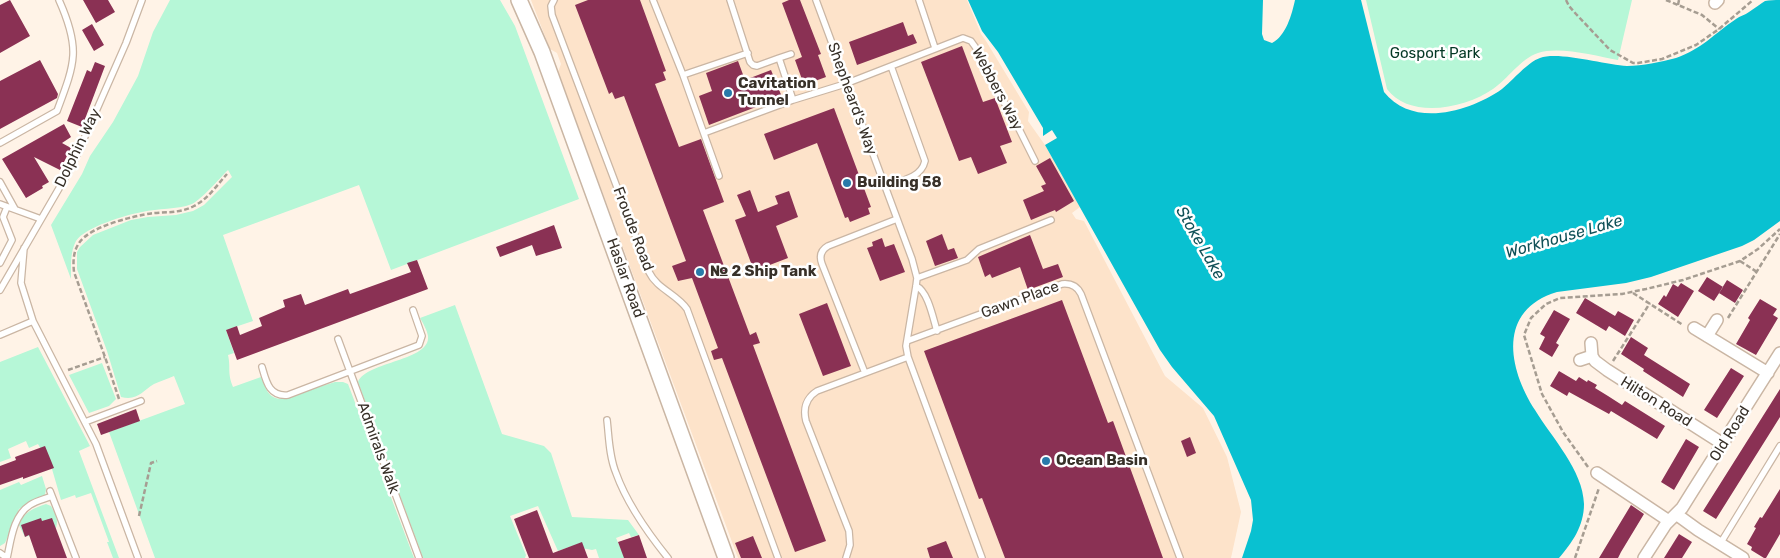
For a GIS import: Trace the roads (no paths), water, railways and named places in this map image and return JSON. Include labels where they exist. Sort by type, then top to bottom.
[{"type":"street","name":"Haslar Road","points":[[519,0],[542,52],[726,558]]},
{"type":"street","points":[[1711,338],[1717,320]]},
{"type":"street","points":[[1694,328],[1768,373]]},
{"type":"street","points":[[1580,360],[1592,356],[1591,343]]},
{"type":"street","name":"Old Road","points":[[1644,558],[1724,444],[1780,353]]},
{"type":"street","name":"Hilton Road","points":[[1592,356],[1595,361],[1607,370],[1724,444]]},
{"type":"street","points":[[1596,474],[1692,526],[1743,558]]},
{"type":"lane","points":[[0,142],[57,111],[70,74],[74,44],[59,0]]},
{"type":"lane","name":"Dolphin Way","points":[[0,290],[72,166],[126,43],[142,0]]},
{"type":"lane","name":"Froude Road","points":[[554,0],[551,6],[552,15],[649,272],[655,282],[682,302],[687,309],[778,558]]},
{"type":"lane","points":[[653,0],[683,75],[719,176]]},
{"type":"lane","points":[[730,0],[750,62],[755,66],[790,54]]},
{"type":"lane","name":"Shepheard's Way","points":[[816,0],[912,260],[916,286],[907,341]]},
{"type":"lane","points":[[918,0],[935,48]]},
{"type":"lane","name":"Webbers Way","points":[[704,133],[793,100],[846,84],[963,38],[973,43],[1035,161]]},
{"type":"lane","points":[[683,75],[748,53]]},
{"type":"lane","points":[[779,58],[793,100]]},
{"type":"lane","points":[[884,186],[917,174],[923,168],[925,161],[891,66]]},
{"type":"lane","points":[[0,182],[15,209]]},
{"type":"lane","points":[[0,204],[41,219]]},
{"type":"lane","points":[[0,262],[12,240],[3,217],[7,207]]},
{"type":"lane","points":[[865,373],[820,256],[823,249],[828,246],[897,219]]},
{"type":"lane","points":[[916,278],[967,260],[980,248],[1051,220]]},
{"type":"lane","points":[[24,248],[21,283],[33,321],[96,444],[138,558]]},
{"type":"lane","name":"Gawn Place","points":[[907,341],[1062,284],[1071,284],[1078,289],[1180,558]]},
{"type":"lane","points":[[916,286],[921,288],[926,296],[937,330]]},
{"type":"lane","points":[[262,367],[270,389],[274,393],[288,395],[420,345],[422,336],[413,310]]},
{"type":"lane","points":[[0,334],[33,321]]},
{"type":"lane","name":"Admirals Walk","points":[[338,339],[419,558]]},
{"type":"lane","points":[[907,341],[908,357],[982,558]]},
{"type":"lane","points":[[846,558],[850,545],[849,531],[806,421],[805,410],[810,398],[817,391],[908,357]]},
{"type":"lane","points":[[85,422],[141,401]]},
{"type":"lane","points":[[607,420],[612,458],[616,472],[640,521],[668,558]]},
{"type":"lane","points":[[1720,544],[1780,446]]},
{"type":"lane","points":[[0,553],[7,558],[16,523],[23,511],[51,494],[76,558]]},
{"type":"water","points":[[968,0],[1263,0],[1262,34],[1264,40],[1272,43],[1285,30],[1295,0],[1361,0],[1384,92],[1396,103],[1410,110],[1442,113],[1475,104],[1489,97],[1502,89],[1535,60],[1548,56],[1570,57],[1627,66],[1645,65],[1676,58],[1701,45],[1736,19],[1765,1],[1780,0],[1780,221],[1754,240],[1742,246],[1651,277],[1626,283],[1557,292],[1538,301],[1524,312],[1517,326],[1513,342],[1514,359],[1519,376],[1535,410],[1573,467],[1582,491],[1584,504],[1580,527],[1559,558],[1242,558],[1253,520],[1251,500],[1214,416],[1160,350],[1045,145],[1057,138],[1052,130],[1043,136],[1043,128],[998,52],[982,31]]},
{"type":"place","name":"Cavitation Tunnel","points":[[728,93]]},
{"type":"place","name":"Building 58","points":[[847,183]]},
{"type":"place","name":"№ 2 Ship Tank","points":[[700,272]]},
{"type":"place","name":"Ocean Basin","points":[[1046,461]]},
{"type":"park label","name":"Gosport Park","points":[[1435,54]]},
{"type":"water label","name":"Workhouse Lake","points":[[1564,237]]},
{"type":"water label","name":"Stoke Lake","points":[[1200,243]]}]
